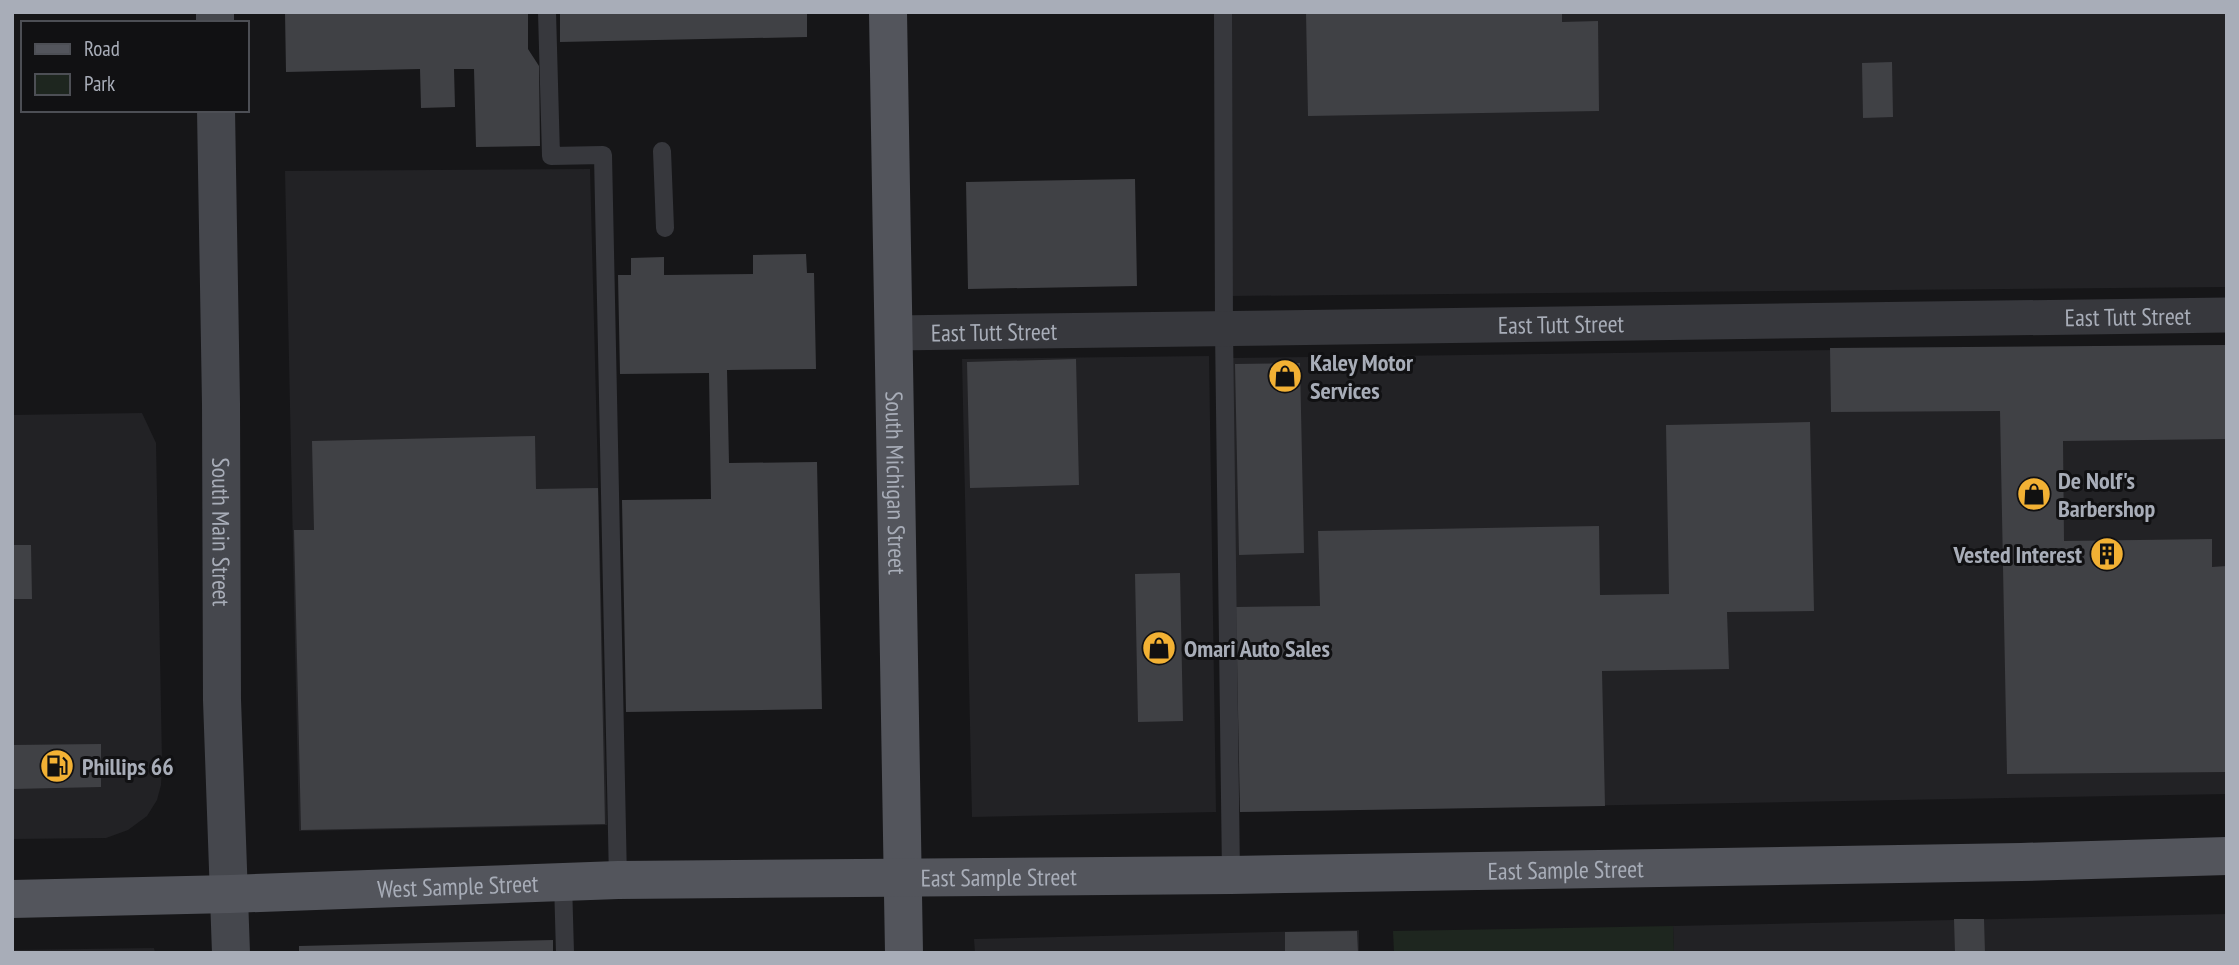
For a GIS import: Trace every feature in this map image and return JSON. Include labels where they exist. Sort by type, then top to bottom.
[{"type":"main road","name":"South Michigan Street","points":[[888,12],[904,953]]},
{"type":"main road","name":"South Main Street","points":[[216,112],[222,700],[231,953]]},
{"type":"main road","name":"East Sample Street","points":[[903,877],[1231,875],[2227,856]]},
{"type":"main road","name":"West Sample Street","points":[[12,899],[230,894],[563,881],[903,877]]},
{"type":"street","name":"East Tutt Street","points":[[894,333],[2227,315]]},
{"type":"lane","points":[[547,12],[551,156],[603,155],[618,880]]},
{"type":"lane","points":[[1223,12],[1231,875]]},
{"type":"lane","points":[[662,151],[664,228]]},
{"type":"lane","points":[[563,881],[565,953]]},
{"type":"shaded area","points":[[1230,12],[2227,12],[2227,287],[1229,296]]},
{"type":"shaded area","points":[[590,169],[607,825],[299,831],[285,171]]},
{"type":"shaded area","points":[[2227,345],[2227,794],[1240,812],[1231,358]]},
{"type":"shaded area","points":[[1209,356],[1216,812],[972,817],[962,359]]},
{"type":"shaded area","points":[[142,413],[156,443],[162,761],[157,800],[147,816],[128,830],[106,838],[12,839],[12,415]]},
{"type":"shaded area","points":[[2227,914],[2227,953],[1674,953],[1673,926]]},
{"type":"shaded area","points":[[1359,930],[1359,953],[975,953],[974,939]]},
{"type":"shaded area","points":[[154,948],[155,953],[12,953],[12,950]]},
{"type":"green space","points":[[1673,926],[1674,953],[1394,953],[1393,931]]},
{"type":"building","points":[[285,12],[528,12],[528,49],[539,66],[540,146],[476,147],[474,69],[454,69],[455,107],[421,108],[420,69],[286,72]]},
{"type":"building","points":[[560,12],[807,12],[807,37],[560,42]]},
{"type":"building","points":[[1306,12],[1562,12],[1562,22],[1598,21],[1599,111],[1308,116]]},
{"type":"building","points":[[1892,62],[1893,117],[1863,118],[1862,63]]},
{"type":"building","points":[[1135,179],[1137,286],[968,289],[966,182]]},
{"type":"building","points":[[806,254],[807,273],[814,273],[816,369],[727,370],[729,463],[817,462],[822,709],[626,712],[622,500],[711,499],[709,373],[620,374],[618,275],[631,275],[631,258],[664,257],[664,275],[753,274],[753,255]]},
{"type":"building","name":"Vested Interest","points":[[2227,345],[2227,439],[2063,441],[2064,541],[2212,539],[2212,567],[2227,566],[2227,772],[2007,774],[2000,411],[1831,412],[1830,348]]},
{"type":"building","points":[[1076,359],[1079,485],[970,488],[967,362]]},
{"type":"building","points":[[1300,363],[1304,553],[1239,555],[1235,364]]},
{"type":"building","points":[[1810,422],[1814,611],[1727,612],[1729,669],[1602,671],[1605,806],[1240,812],[1236,607],[1320,606],[1318,531],[1599,526],[1600,595],[1669,594],[1666,425]]},
{"type":"building","points":[[535,436],[536,489],[598,488],[605,824],[301,830],[294,530],[314,530],[312,441]]},
{"type":"building","points":[[12,545],[31,545],[32,599],[12,599]]},
{"type":"building","name":"Omari Auto Sales","points":[[1180,573],[1183,721],[1138,722],[1135,574]]},
{"type":"building","name":"Phillips 66","points":[[101,744],[101,787],[12,789],[12,745]]},
{"type":"building","points":[[1954,919],[1984,919],[1985,953],[1955,953]]},
{"type":"building","points":[[1357,931],[1358,953],[1285,953],[1285,932]]},
{"type":"building","points":[[553,940],[553,953],[299,953],[299,946]]},
{"type":"place","name":"Kaley Motor Services","points":[[1285,376]]},
{"type":"place","name":"De Nolf's Barbershop","points":[[2034,494]]},
{"type":"place","name":"Vested Interest","points":[[2107,554]]},
{"type":"place","name":"Omari Auto Sales","points":[[1159,648]]},
{"type":"place","name":"Phillips 66","points":[[57,766]]}]
